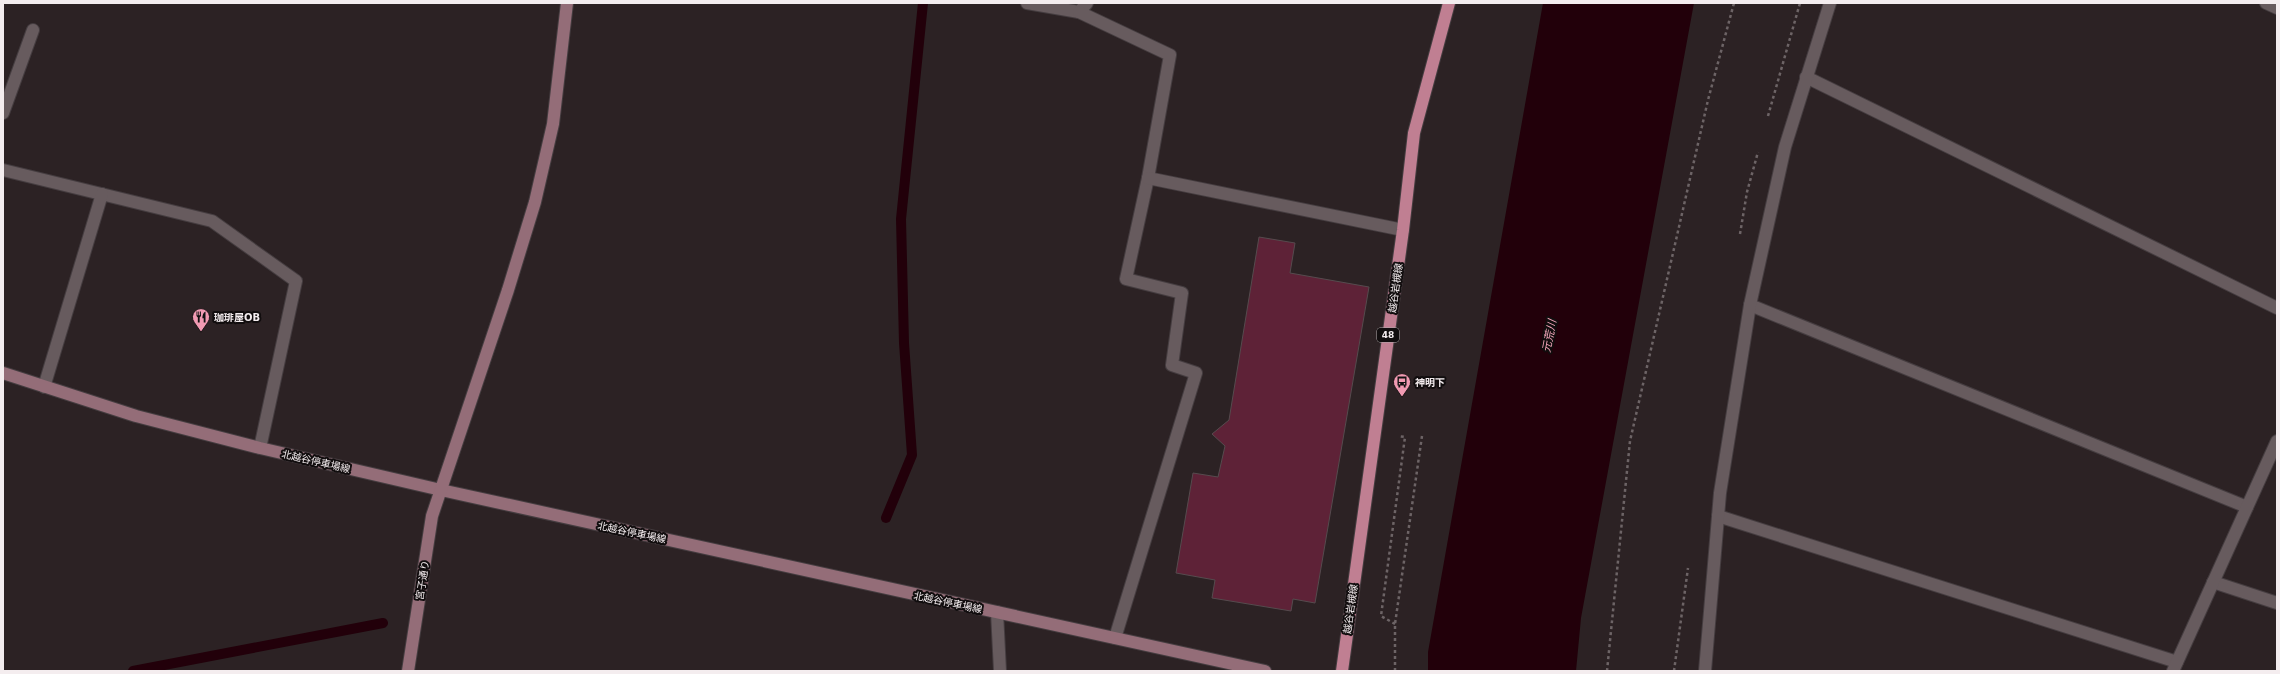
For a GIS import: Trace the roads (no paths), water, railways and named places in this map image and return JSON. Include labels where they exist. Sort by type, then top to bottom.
[{"type":"main road","name":"宮子通り","points":[[408,671],[432,516],[506,297],[535,202],[553,124],[567,3]]},
{"type":"main road","name":"越谷岩槻線","points":[[1342,671],[1403,230],[1414,133],[1449,3]]},
{"type":"main road","name":"北越谷停車場線","points":[[3,374],[136,416],[260,448],[441,490],[1265,671]]},
{"type":"street","points":[[1026,3],[1079,12],[1170,55],[1148,178],[1126,279],[1182,293],[1172,364],[1196,373],[1115,638]]},
{"type":"street","points":[[1079,12],[1087,3]]},
{"type":"street","points":[[1705,671],[1718,516],[1750,305],[1785,147],[1830,3]]},
{"type":"street","points":[[2266,3],[2277,8]]},
{"type":"street","points":[[3,113],[33,30]]},
{"type":"street","points":[[1806,77],[2277,308]]},
{"type":"street","points":[[3,170],[212,221],[296,281],[260,448]]},
{"type":"street","points":[[1148,178],[1403,230]]},
{"type":"street","points":[[44,387],[102,194]]},
{"type":"street","points":[[1750,305],[2247,507]]},
{"type":"street","points":[[1718,516],[2175,666],[2277,440]]},
{"type":"street","points":[[2213,582],[2277,602]]},
{"type":"street","points":[[997,612],[1000,671]]},
{"type":"water","name":"元荒川","points":[[1543,3],[1694,3],[1581,618],[1576,671],[1428,671],[1428,652]]},
{"type":"waterway","points":[[886,518],[912,455],[904,343],[901,219],[923,3]]},
{"type":"waterway","points":[[133,671],[383,623]]},
{"type":"place","name":"珈琲屋OB","points":[[201,332]]},
{"type":"place","name":"神明下","points":[[1402,397]]}]
